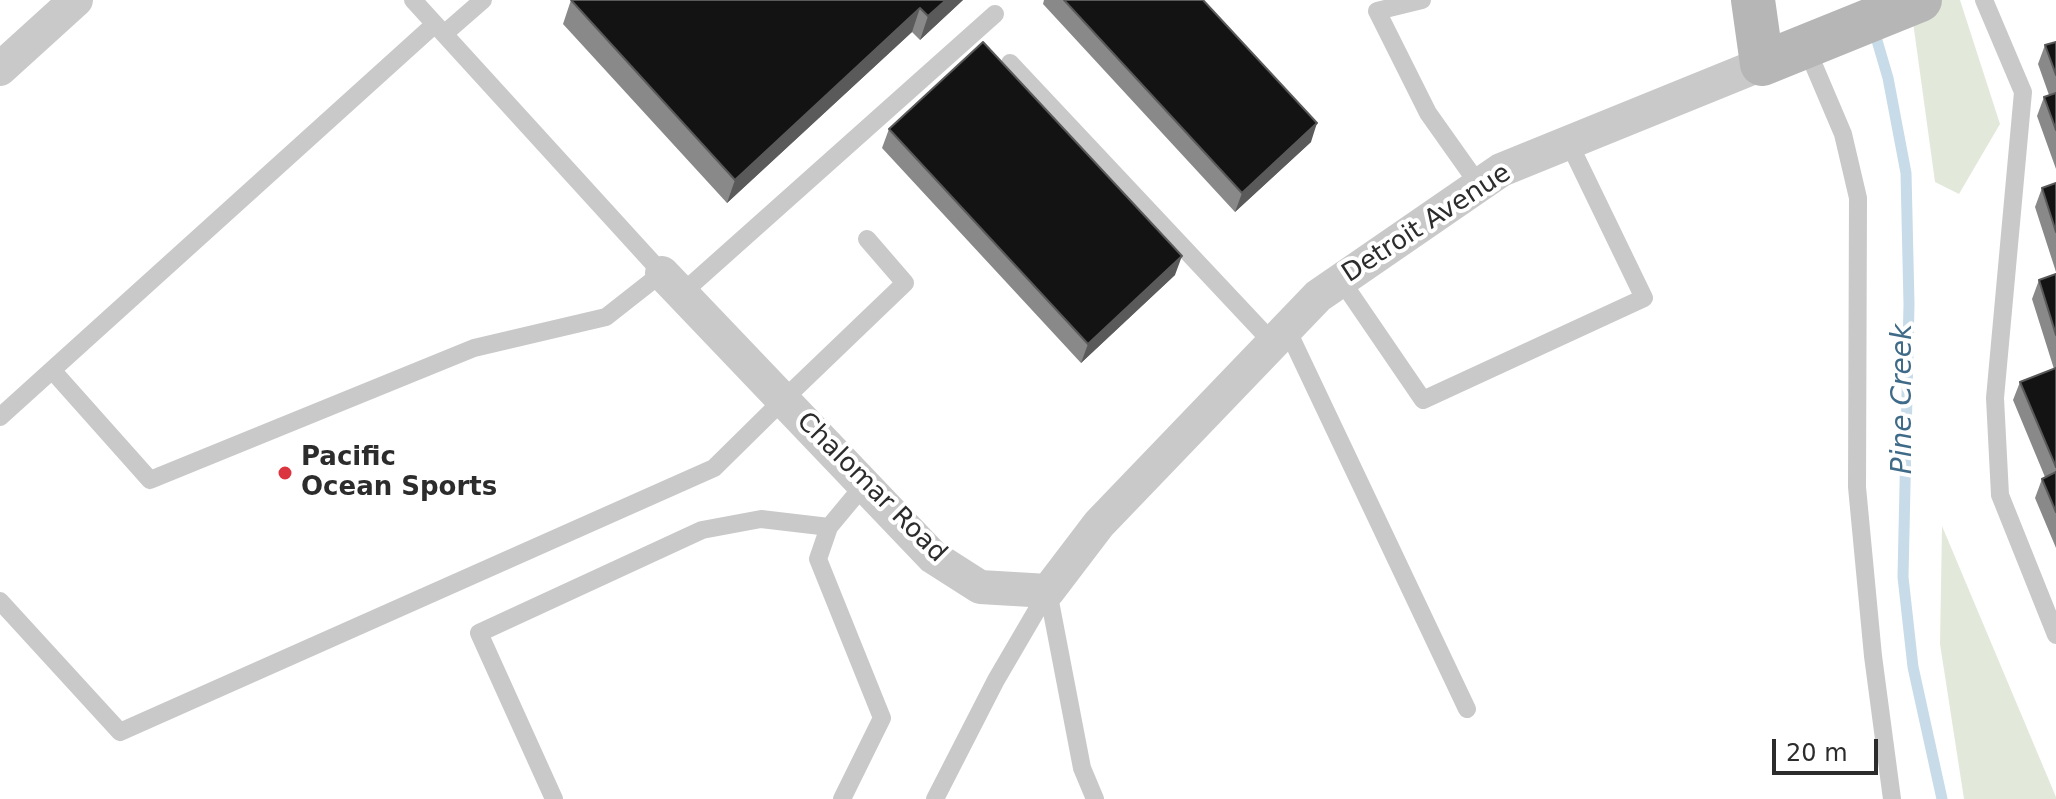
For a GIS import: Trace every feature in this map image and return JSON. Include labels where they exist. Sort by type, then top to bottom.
[{"type":"street","points":[[0,69],[76,0]]},
{"type":"street","points":[[1753,0],[1762,64]]},
{"type":"street","name":"Detroit Avenue","points":[[1048,591],[1099,524],[1318,296],[1501,170],[1920,0]]},
{"type":"street","name":"Chalomar Road","points":[[672,283],[933,557],[980,587],[1048,591]]},
{"type":"lane","points":[[413,0],[672,283]]},
{"type":"lane","points":[[0,417],[440,29],[483,0]]},
{"type":"lane","points":[[1422,0],[1377,11],[1428,113],[1479,185]]},
{"type":"lane","points":[[1984,0],[2023,92],[1995,398],[2000,495],[2056,635]]},
{"type":"lane","points":[[52,370],[150,480],[474,348],[606,317],[672,283],[995,14]]},
{"type":"lane","points":[[1824,39],[1858,198],[1857,487],[1873,656],[1892,799]]},
{"type":"lane","points":[[1010,63],[1280,336],[1467,709]]},
{"type":"lane","points":[[1341,280],[1423,400],[1644,298],[1569,143]]},
{"type":"lane","points":[[0,601],[120,732],[714,468],[905,283],[867,239]]},
{"type":"lane","points":[[842,799],[882,718],[818,559],[829,527],[864,485]]},
{"type":"lane","points":[[554,799],[479,633],[702,530],[761,519],[829,527]]},
{"type":"lane","points":[[935,799],[996,680],[1048,591]]},
{"type":"lane","points":[[1048,591],[1082,768],[1095,799]]},
{"type":"green space","points":[[1910,0],[1960,0],[2000,124],[1959,194],[1935,182]]},
{"type":"green space","points":[[1942,526],[2056,799],[1964,799],[1940,644]]},
{"type":"building","points":[[571,0],[946,0],[928,16],[920,8],[735,180]]},
{"type":"building","points":[[1064,0],[1203,0],[1317,123],[1242,193]]},
{"type":"building","points":[[983,42],[1182,256],[1088,344],[889,129]]},
{"type":"building","points":[[2056,42],[2056,75],[2045,45]]},
{"type":"building","points":[[2056,93],[2056,130],[2044,97]]},
{"type":"building","points":[[2056,183],[2056,232],[2042,188]]},
{"type":"building","points":[[2056,274],[2056,335],[2039,280]]},
{"type":"building","points":[[2056,368],[2056,467],[2020,382]]},
{"type":"building","points":[[2056,472],[2056,512],[2042,479]]},
{"type":"waterway","name":"Pine Creek","points":[[1873,27],[1888,78],[1906,173],[1909,304],[1903,577],[1913,667],[1942,799]]},
{"type":"place","name":"Pacific Ocean Sports","points":[[285,473]]}]
